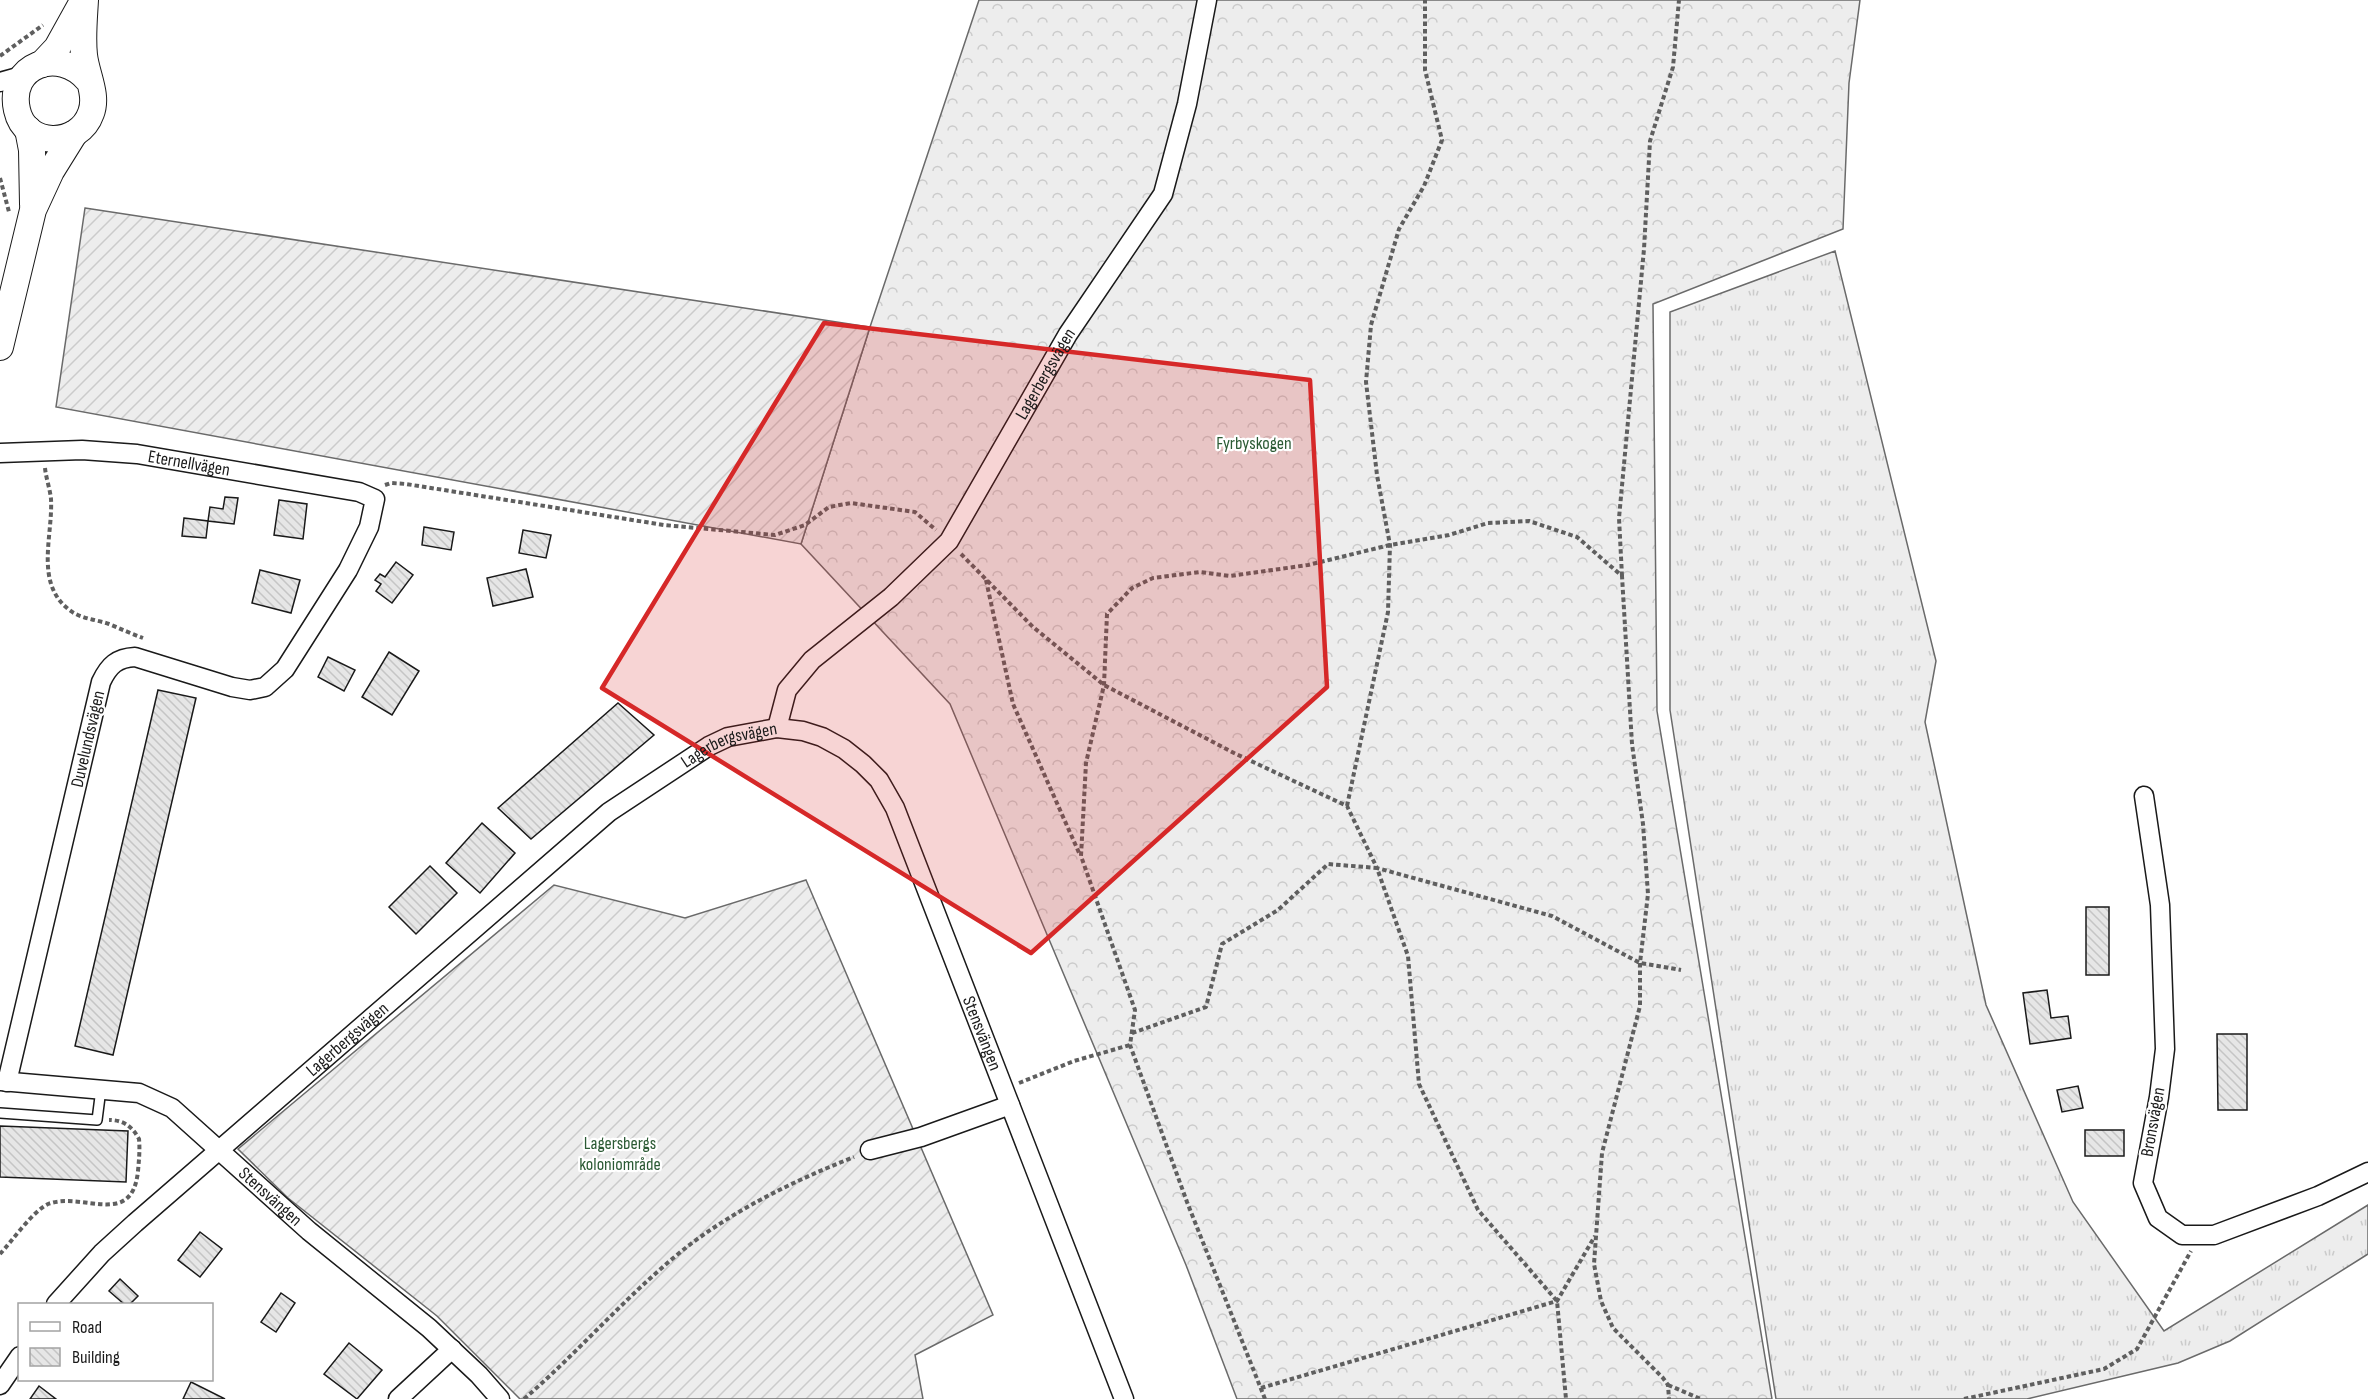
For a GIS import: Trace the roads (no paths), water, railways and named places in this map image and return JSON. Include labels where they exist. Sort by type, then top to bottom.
[{"type":"main road","points":[[33,210],[32,150],[15,116],[16,93],[34,69],[57,48],[84,0]]},
{"type":"main road","points":[[15,116],[45,139],[65,138],[82,128],[92,110],[94,100],[84,54],[84,0]]},
{"type":"main road","points":[[34,69],[63,63],[73,66],[88,80]]},
{"type":"main road","points":[[0,347],[33,210],[51,171],[74,134]]},
{"type":"street","name":"Lagerbergsvägen","points":[[58,1303],[102,1253],[218,1149],[609,812],[709,746],[728,737],[777,728],[786,690],[812,660],[891,597],[949,541],[1068,334],[1163,194],[1187,104],[1207,0]]},
{"type":"street","points":[[0,82],[34,69]]},
{"type":"street","name":"Eternellvägen","points":[[0,453],[82,450],[137,454],[359,492],[375,499]]},
{"type":"street","name":"Duvelundsvägen","points":[[3,1081],[101,681],[106,670],[123,658],[135,657],[232,687],[250,690],[265,687],[285,669],[348,570],[364,537],[375,499]]},
{"type":"street","name":"Stensvängen","points":[[777,728],[803,731],[822,737],[844,749],[879,780],[895,808],[1124,1399]]},
{"type":"street","name":"Bronsvägen","points":[[2144,796],[2160,905],[2165,1049],[2143,1183],[2158,1218],[2182,1235],[2214,1235],[2318,1196],[2368,1172]]},
{"type":"street","name":"Stensvängen","points":[[3,1081],[139,1093],[156,1099],[189,1121],[309,1232],[429,1328],[500,1399]]},
{"type":"street","points":[[870,1150],[921,1137],[1007,1097]]},
{"type":"street","points":[[398,1399],[452,1349]]},
{"type":"street","points":[[0,1385],[18,1359]]},
{"type":"lane","points":[[0,1113],[97,1120],[101,1089]]},
{"type":"park label","name":"Fyrbyskogen","points":[[1254,443]]},
{"type":"park label","name":"Lagersbergs koloniområde","points":[[620,1153]]}]
